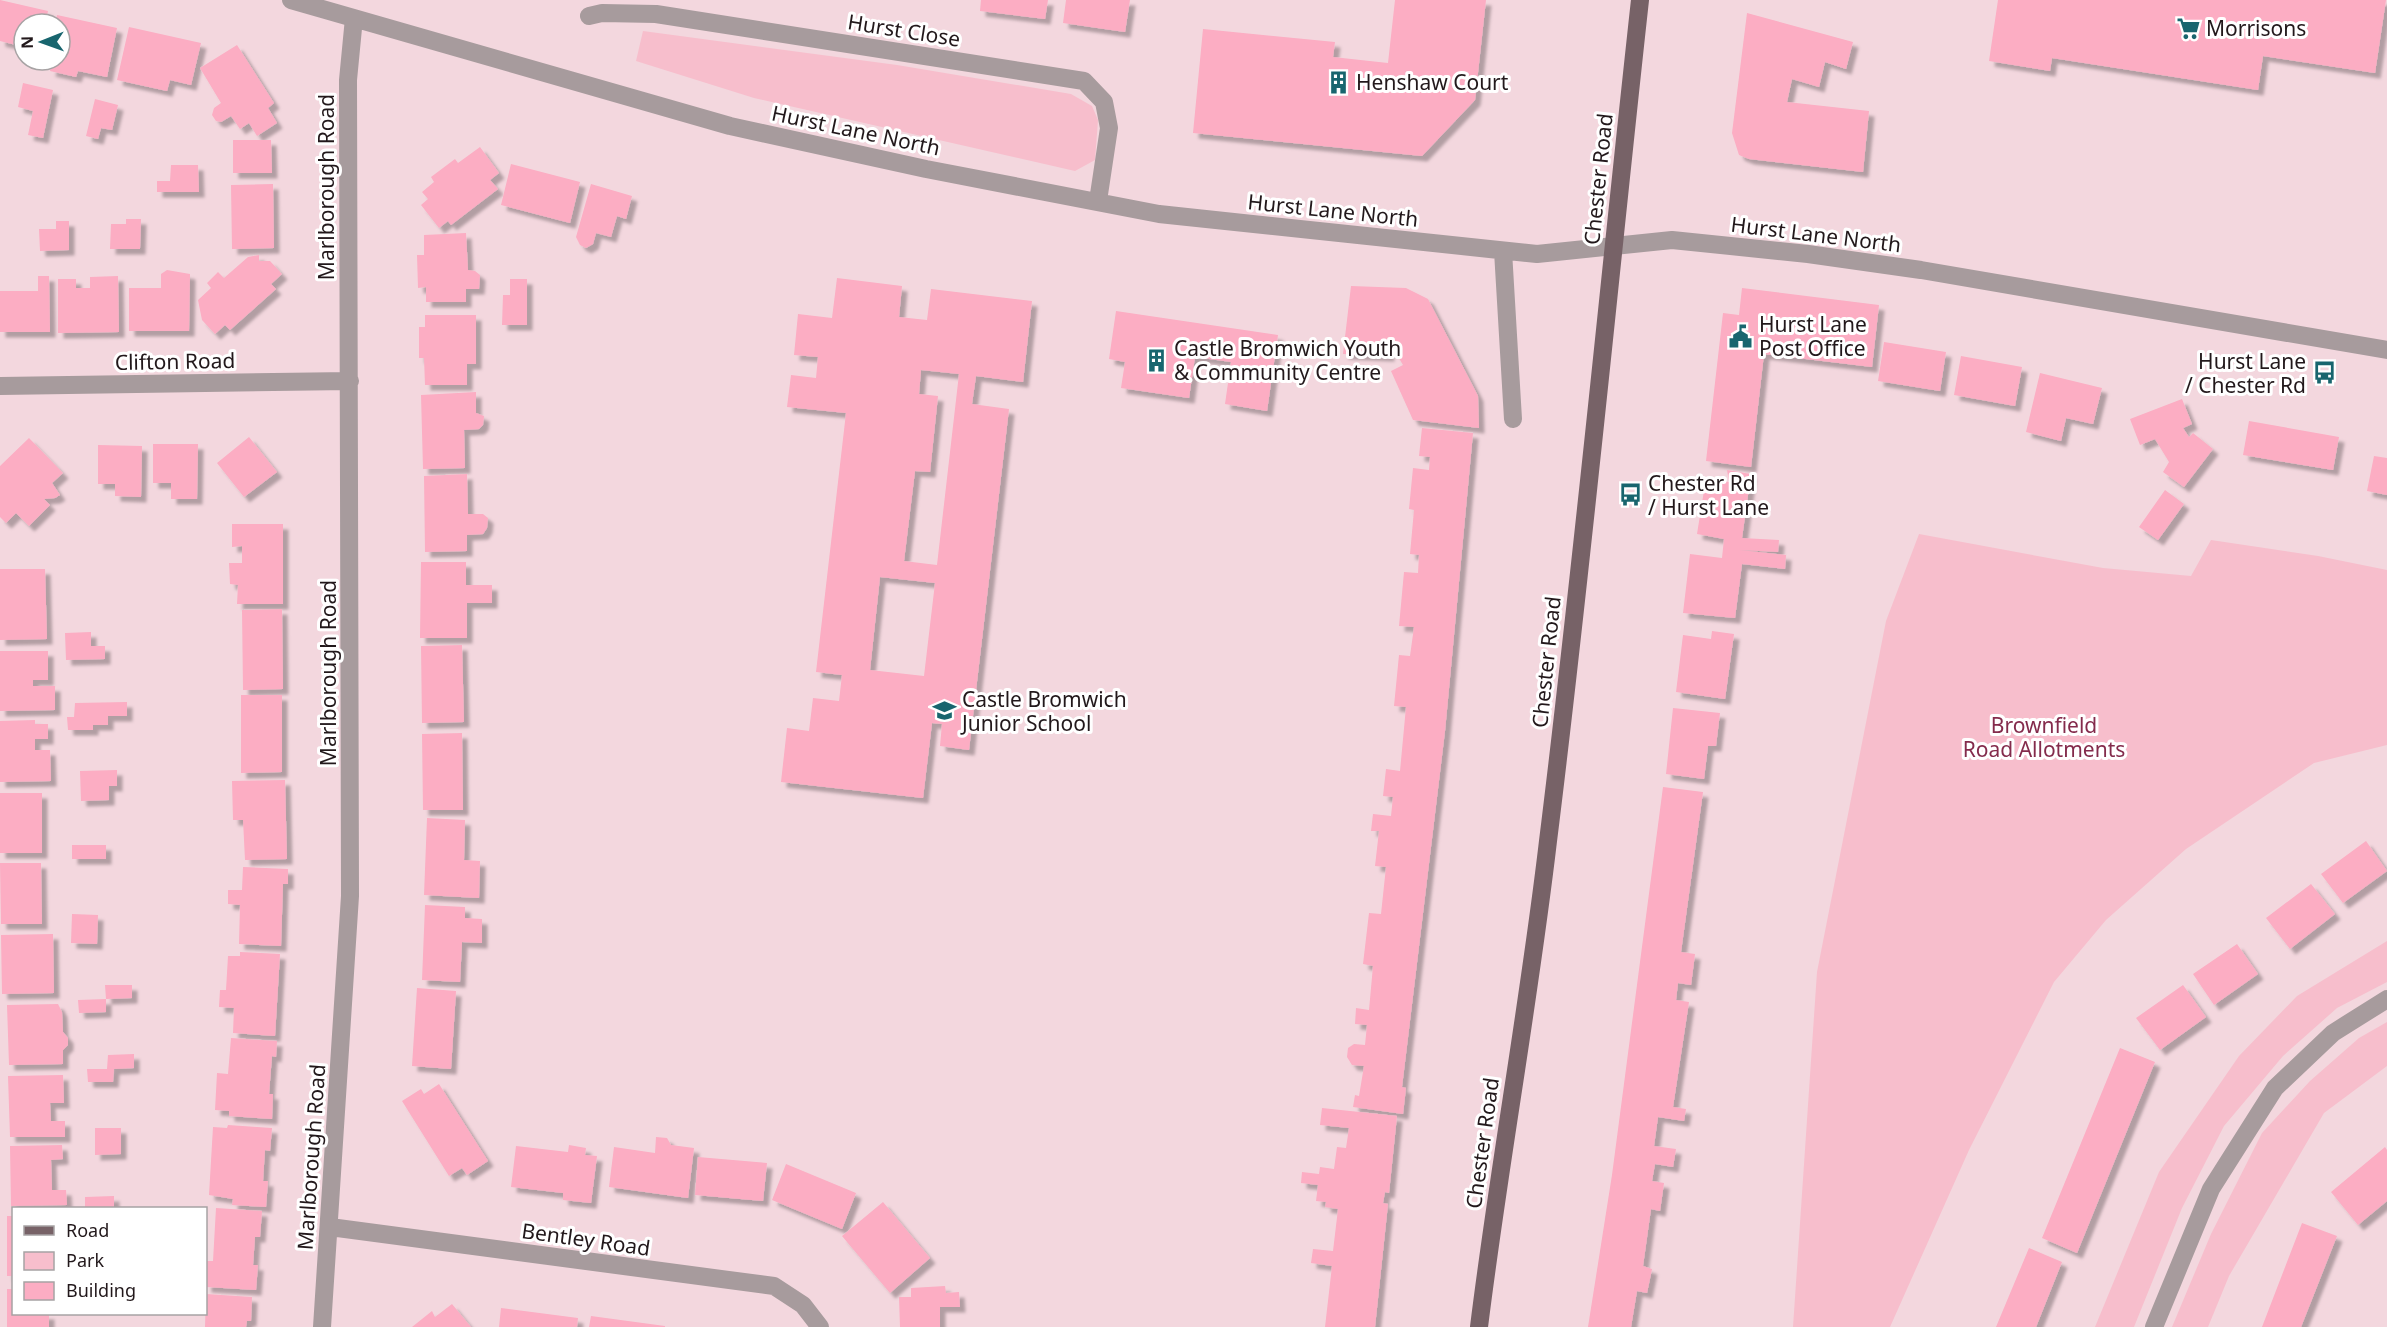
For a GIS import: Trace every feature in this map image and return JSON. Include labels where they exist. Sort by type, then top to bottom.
[{"type":"main road","name":"Chester Road","points":[[1479,1327],[1548,844],[1597,424],[1640,0]]},
{"type":"street","name":"Hurst Lane North","points":[[291,0],[730,126],[926,170],[1159,214],[1537,254],[1614,245],[1692,241],[1921,270],[2387,350]]},
{"type":"street","name":"Hurst Close","points":[[589,16],[602,13],[656,14],[1084,81],[1104,102],[1109,129],[1098,201]]},
{"type":"street","name":"Marlborough Road","points":[[322,1327],[350,896],[348,80],[354,18]]},
{"type":"street","points":[[1503,251],[1513,419]]},
{"type":"street","name":"Clifton Road","points":[[0,386],[350,381]]},
{"type":"street","points":[[2154,1327],[2211,1189],[2275,1088],[2333,1034],[2387,999]]},
{"type":"street","name":"Bentley Road","points":[[330,1227],[774,1287],[803,1305],[820,1327]]},
{"type":"green space","points":[[643,31],[897,65],[1071,94],[1092,106],[1098,120],[1095,160],[1075,171],[754,98],[636,61]]},
{"type":"green space","name":"Brownfield Road Allotments","points":[[1919,534],[2103,568],[2191,576],[2211,540],[2318,556],[2387,570],[2387,745],[2314,763],[2186,849],[2106,920],[2054,982],[1969,1150],[1890,1327],[1793,1327],[1817,972],[1886,621]]},
{"type":"green space","points":[[2387,941],[2387,982],[2337,1008],[2283,1056],[2224,1126],[2182,1208],[2134,1327],[2095,1327],[2159,1172],[2239,1056],[2297,996]]},
{"type":"green space","points":[[2387,1022],[2387,1066],[2324,1113],[2229,1276],[2208,1327],[2172,1327],[2211,1234],[2262,1133],[2310,1081],[2359,1038]]},
{"type":"building","points":[[0,0],[48,11],[12,12],[12,44],[0,41]]},
{"type":"building","points":[[981,0],[1048,0],[1045,19],[980,11]]},
{"type":"building","points":[[1066,0],[1130,0],[1125,32],[1063,23]]},
{"type":"building","name":"Henshaw Court","points":[[1395,0],[1486,0],[1475,100],[1422,156],[1193,133],[1203,29],[1335,42],[1333,57],[1388,63]]},
{"type":"building","name":"Morrisons","points":[[1998,0],[2386,0],[2375,73],[2263,56],[2258,90],[2052,58],[2050,71],[1989,61]]},
{"type":"building","points":[[1747,13],[1853,42],[1846,69],[1825,62],[1819,87],[1792,79],[1787,102],[1869,111],[1863,172],[1749,159],[1739,155],[1732,133]]},
{"type":"building","points":[[72,18],[117,28],[107,77],[78,71],[76,77],[54,72],[72,72]]},
{"type":"building","points":[[129,27],[201,43],[191,85],[170,80],[167,91],[117,80]]},
{"type":"building","points":[[237,45],[274,103],[268,108],[277,123],[257,136],[249,123],[240,129],[231,116],[221,122],[216,121],[212,115],[214,108],[221,103],[200,68]]},
{"type":"building","points":[[23,83],[53,90],[43,138],[28,135],[33,111],[18,107]]},
{"type":"building","points":[[95,99],[118,105],[112,130],[101,128],[98,139],[86,136]]},
{"type":"building","points":[[233,140],[271,140],[272,173],[233,173]]},
{"type":"building","points":[[480,147],[499,173],[490,180],[498,189],[451,225],[448,221],[439,228],[421,205],[428,199],[422,192],[434,182],[431,177],[455,159],[458,163]]},
{"type":"building","points":[[511,164],[580,182],[570,223],[501,205]]},
{"type":"building","points":[[171,165],[198,165],[199,192],[157,192],[157,181],[170,181]]},
{"type":"building","points":[[273,184],[274,248],[232,249],[231,185]]},
{"type":"building","points":[[591,184],[632,196],[626,219],[617,216],[611,237],[596,233],[593,244],[586,248],[580,245],[576,237]]},
{"type":"building","points":[[126,219],[141,219],[140,249],[110,249],[111,224],[126,224]]},
{"type":"building","points":[[56,221],[69,221],[69,250],[40,251],[39,229],[56,229]]},
{"type":"building","points":[[466,233],[468,270],[480,275],[479,289],[466,289],[466,302],[426,302],[426,287],[418,288],[417,255],[424,255],[424,235]]},
{"type":"building","points":[[259,255],[259,261],[270,261],[282,274],[271,284],[276,289],[230,330],[225,325],[215,334],[202,320],[198,300],[211,288],[207,283],[218,272],[224,278],[248,257]]},
{"type":"building","points":[[167,270],[190,274],[189,331],[129,331],[129,288],[161,288],[161,274]]},
{"type":"building","points":[[38,276],[49,276],[50,332],[0,332],[0,291],[38,291]]},
{"type":"building","points":[[118,276],[119,332],[58,333],[58,279],[76,279],[76,288],[90,288],[90,277]]},
{"type":"building","points":[[837,278],[902,286],[899,317],[927,320],[931,289],[1032,301],[1023,382],[976,376],[972,404],[1009,409],[969,750],[940,746],[942,724],[932,723],[923,798],[781,782],[787,728],[809,731],[813,698],[839,701],[842,675],[816,672],[846,413],[787,407],[791,375],[816,378],[818,357],[794,355],[798,314],[832,318]],"holes":[[[921,370],[959,374],[937,565],[904,561],[915,471],[930,472],[938,396],[919,394]],[[880,577],[935,583],[924,676],[870,670]]]},
{"type":"building","points":[[510,279],[527,279],[527,325],[502,325],[503,295],[510,295]]},
{"type":"building","points":[[1351,286],[1406,288],[1428,299],[1478,396],[1479,428],[1413,420],[1391,371],[1403,365],[1389,341],[1389,356],[1343,354]]},
{"type":"building","points":[[1742,288],[1879,305],[1872,367],[1764,354],[1751,467],[1706,461],[1723,313],[1739,315]]},
{"type":"building","name":"Castle Bromwich Youth & Community Centre","points":[[1116,311],[1278,335],[1267,411],[1225,404],[1231,362],[1195,357],[1189,398],[1121,388],[1125,362],[1109,359]]},
{"type":"building","points":[[425,315],[476,315],[476,364],[467,364],[467,385],[425,385],[424,358],[419,358],[419,327],[425,327]]},
{"type":"building","points":[[1884,342],[1946,352],[1940,391],[1878,381]]},
{"type":"building","points":[[1961,356],[2022,367],[2015,406],[1954,395]]},
{"type":"building","points":[[2040,373],[2102,388],[2093,424],[2066,418],[2061,441],[2026,432]]},
{"type":"building","points":[[476,392],[476,413],[484,416],[483,425],[479,429],[464,430],[465,468],[423,469],[421,395]]},
{"type":"building","points":[[2182,399],[2192,424],[2183,428],[2189,437],[2193,433],[2213,449],[2184,487],[2163,472],[2169,462],[2155,439],[2140,445],[2130,419]]},
{"type":"building","points":[[2249,421],[2339,437],[2333,470],[2243,455]]},
{"type":"building","points":[[1422,428],[1473,433],[1445,731],[1402,1087],[1406,1088],[1403,1114],[1353,1107],[1355,1095],[1359,1096],[1364,1066],[1352,1065],[1347,1057],[1348,1048],[1354,1044],[1365,1045],[1367,1025],[1355,1024],[1356,1008],[1369,1010],[1373,966],[1363,964],[1369,913],[1381,914],[1386,867],[1375,866],[1379,831],[1371,831],[1373,814],[1391,816],[1393,797],[1383,796],[1386,769],[1400,771],[1406,707],[1394,706],[1399,655],[1410,656],[1414,627],[1399,626],[1404,572],[1418,573],[1419,555],[1410,554],[1414,510],[1409,509],[1413,468],[1429,470],[1430,457],[1419,456]]},
{"type":"building","points":[[249,437],[277,472],[244,497],[217,463]]},
{"type":"building","points":[[29,438],[63,473],[52,483],[60,495],[44,499],[50,505],[29,526],[16,513],[6,523],[0,517],[0,466]]},
{"type":"building","points":[[153,444],[198,444],[197,499],[171,499],[171,483],[153,483]]},
{"type":"building","points":[[98,445],[142,446],[141,497],[115,496],[115,484],[98,484]]},
{"type":"building","points":[[2374,456],[2387,458],[2387,495],[2367,491]]},
{"type":"building","points":[[1727,470],[1751,474],[1742,538],[1779,540],[1778,552],[1740,550],[1786,555],[1785,569],[1742,564],[1735,618],[1683,613],[1690,554],[1722,558],[1724,539],[1697,534],[1706,478],[1729,482]]},
{"type":"building","points":[[467,474],[468,514],[483,514],[488,518],[487,528],[483,534],[467,535],[467,551],[425,552],[424,476]]},
{"type":"building","points":[[2165,490],[2184,504],[2158,540],[2139,527]]},
{"type":"building","points":[[232,524],[283,524],[283,604],[237,604],[238,585],[230,584],[229,563],[242,563],[242,546],[232,547]]},
{"type":"building","points":[[421,562],[466,562],[466,585],[492,585],[492,603],[467,603],[467,638],[420,638]]},
{"type":"building","points":[[0,569],[45,569],[47,639],[0,640]]},
{"type":"building","points":[[282,609],[283,689],[243,690],[242,610]]},
{"type":"building","points":[[1712,631],[1734,634],[1725,699],[1676,692],[1683,635],[1711,639]]},
{"type":"building","points":[[91,632],[91,646],[105,646],[105,659],[66,660],[65,633]]},
{"type":"building","points":[[462,645],[464,722],[422,723],[421,646]]},
{"type":"building","points":[[0,651],[48,651],[48,680],[33,680],[33,686],[55,686],[55,710],[0,711]]},
{"type":"building","points":[[241,695],[282,695],[282,772],[241,773]]},
{"type":"building","points":[[127,702],[127,716],[108,716],[108,725],[93,725],[93,730],[68,730],[67,717],[74,717],[75,703]]},
{"type":"building","points":[[1673,708],[1720,713],[1716,746],[1708,746],[1704,779],[1666,774]]},
{"type":"building","points":[[35,720],[35,724],[48,724],[48,739],[35,739],[35,750],[50,750],[51,781],[0,782],[0,721]]},
{"type":"building","points":[[462,733],[463,810],[423,810],[422,734]]},
{"type":"building","points":[[117,770],[117,786],[109,786],[109,800],[81,801],[80,771]]},
{"type":"building","points":[[285,780],[287,859],[245,860],[243,820],[233,820],[232,781]]},
{"type":"building","points":[[1663,787],[1703,792],[1681,952],[1695,954],[1691,985],[1678,983],[1676,1000],[1689,1002],[1673,1107],[1686,1109],[1684,1121],[1658,1117],[1654,1146],[1676,1149],[1673,1167],[1655,1164],[1652,1181],[1664,1183],[1660,1211],[1651,1209],[1643,1266],[1652,1269],[1647,1293],[1637,1291],[1631,1327],[1588,1327],[1612,1175]]},
{"type":"building","points":[[0,793],[42,793],[42,853],[0,853]]},
{"type":"building","points":[[427,818],[465,820],[464,860],[480,861],[479,898],[424,895]]},
{"type":"building","points":[[2366,841],[2387,871],[2343,903],[2321,874]]},
{"type":"building","points":[[72,845],[106,845],[106,859],[72,859]]},
{"type":"building","points":[[0,863],[41,863],[42,924],[1,924]]},
{"type":"building","points":[[243,867],[288,869],[288,884],[283,884],[281,946],[239,944],[240,905],[228,904],[228,890],[242,890]]},
{"type":"building","points":[[2311,884],[2335,914],[2290,949],[2266,918]]},
{"type":"building","points":[[425,905],[465,907],[465,918],[482,919],[482,943],[462,942],[460,982],[422,980]]},
{"type":"building","points":[[72,914],[98,915],[97,944],[71,943]]},
{"type":"building","points":[[53,934],[54,993],[2,994],[1,935]]},
{"type":"building","points":[[2237,944],[2258,974],[2214,1005],[2193,974]]},
{"type":"building","points":[[240,952],[280,954],[275,1036],[233,1033],[234,1008],[219,1007],[220,990],[226,990],[228,956],[240,956]]},
{"type":"building","points":[[105,985],[132,985],[132,998],[106,999]]},
{"type":"building","points":[[2183,985],[2206,1017],[2160,1050],[2136,1018]]},
{"type":"building","points":[[417,988],[456,991],[451,1069],[412,1066]]},
{"type":"building","points":[[106,999],[106,1012],[79,1013],[78,1000]]},
{"type":"building","points":[[58,1004],[62,1012],[63,1032],[68,1038],[68,1045],[63,1050],[63,1064],[9,1065],[7,1005]]},
{"type":"building","points":[[231,1038],[277,1041],[276,1057],[272,1056],[269,1094],[273,1094],[272,1119],[229,1116],[229,1111],[215,1110],[217,1073],[228,1074]]},
{"type":"building","points":[[2120,1048],[2155,1062],[2077,1253],[2042,1238]]},
{"type":"building","points":[[134,1054],[134,1068],[114,1069],[113,1082],[88,1082],[87,1069],[107,1069],[108,1055]]},
{"type":"building","points":[[63,1075],[64,1103],[50,1103],[51,1121],[65,1121],[65,1137],[10,1137],[8,1076]]},
{"type":"building","points":[[439,1084],[488,1161],[467,1175],[462,1168],[449,1176],[402,1101],[421,1089],[424,1094]]},
{"type":"building","points":[[1322,1108],[1397,1116],[1389,1193],[1385,1192],[1383,1203],[1388,1204],[1375,1327],[1325,1327],[1332,1266],[1311,1263],[1313,1249],[1333,1251],[1338,1209],[1325,1207],[1326,1202],[1316,1201],[1318,1185],[1301,1183],[1302,1172],[1319,1174],[1320,1167],[1334,1169],[1337,1147],[1346,1148],[1349,1128],[1320,1125]]},
{"type":"building","points":[[228,1125],[272,1128],[270,1151],[265,1150],[263,1181],[268,1181],[266,1207],[232,1205],[233,1199],[209,1195],[213,1127],[227,1128]]},
{"type":"building","points":[[95,1128],[121,1128],[121,1154],[95,1155]]},
{"type":"building","points":[[656,1137],[667,1138],[671,1145],[694,1148],[688,1198],[609,1187],[614,1147],[655,1153]]},
{"type":"building","points":[[62,1145],[63,1159],[51,1160],[52,1190],[66,1190],[67,1205],[11,1206],[10,1146]]},
{"type":"building","points":[[569,1145],[586,1148],[585,1155],[597,1156],[591,1203],[563,1200],[563,1193],[511,1187],[516,1146],[568,1152]]},
{"type":"building","points":[[2385,1147],[2387,1150],[2387,1201],[2358,1225],[2331,1192]]},
{"type":"building","points":[[698,1157],[767,1163],[763,1201],[695,1195]]},
{"type":"building","points":[[786,1164],[856,1193],[842,1229],[772,1200]]},
{"type":"building","points":[[114,1196],[114,1207],[85,1207],[85,1197]]},
{"type":"building","points":[[883,1202],[930,1258],[890,1293],[842,1236]]},
{"type":"building","points":[[216,1208],[262,1211],[260,1237],[255,1237],[253,1265],[258,1265],[256,1290],[207,1287],[207,1261],[213,1261]]},
{"type":"building","points":[[7,1216],[12,1216],[12,1276],[7,1276]]},
{"type":"building","points":[[2302,1223],[2337,1236],[2301,1327],[2262,1327]]},
{"type":"building","points":[[2029,1248],[2062,1262],[2036,1327],[1996,1327]]},
{"type":"building","points":[[945,1286],[946,1293],[959,1292],[960,1307],[940,1307],[940,1327],[900,1327],[899,1297],[911,1297],[911,1288]]},
{"type":"building","points":[[7,1289],[12,1289],[12,1315],[49,1315],[49,1327],[7,1327]]},
{"type":"building","points":[[207,1294],[252,1297],[251,1321],[247,1321],[246,1327],[205,1327]]},
{"type":"building","points":[[452,1304],[471,1327],[412,1327],[432,1311],[435,1317]]},
{"type":"building","points":[[501,1308],[578,1318],[577,1327],[499,1327]]},
{"type":"building","points":[[591,1316],[665,1326],[665,1327],[589,1327]]},
{"type":"place","name":"Morrisons","points":[[2188,28]]},
{"type":"place","name":"Henshaw Court","points":[[1338,82]]},
{"type":"place","name":"Hurst Lane Post Office","points":[[1741,336]]},
{"type":"place","name":"Castle Bromwich Youth & Community Centre","points":[[1156,360]]},
{"type":"place","name":"Hurst Lane / Chester Rd","points":[[2324,373]]},
{"type":"place","name":"Chester Rd / Hurst Lane","points":[[1630,495]]},
{"type":"place","name":"Castle Bromwich Junior School","points":[[944,711]]}]
